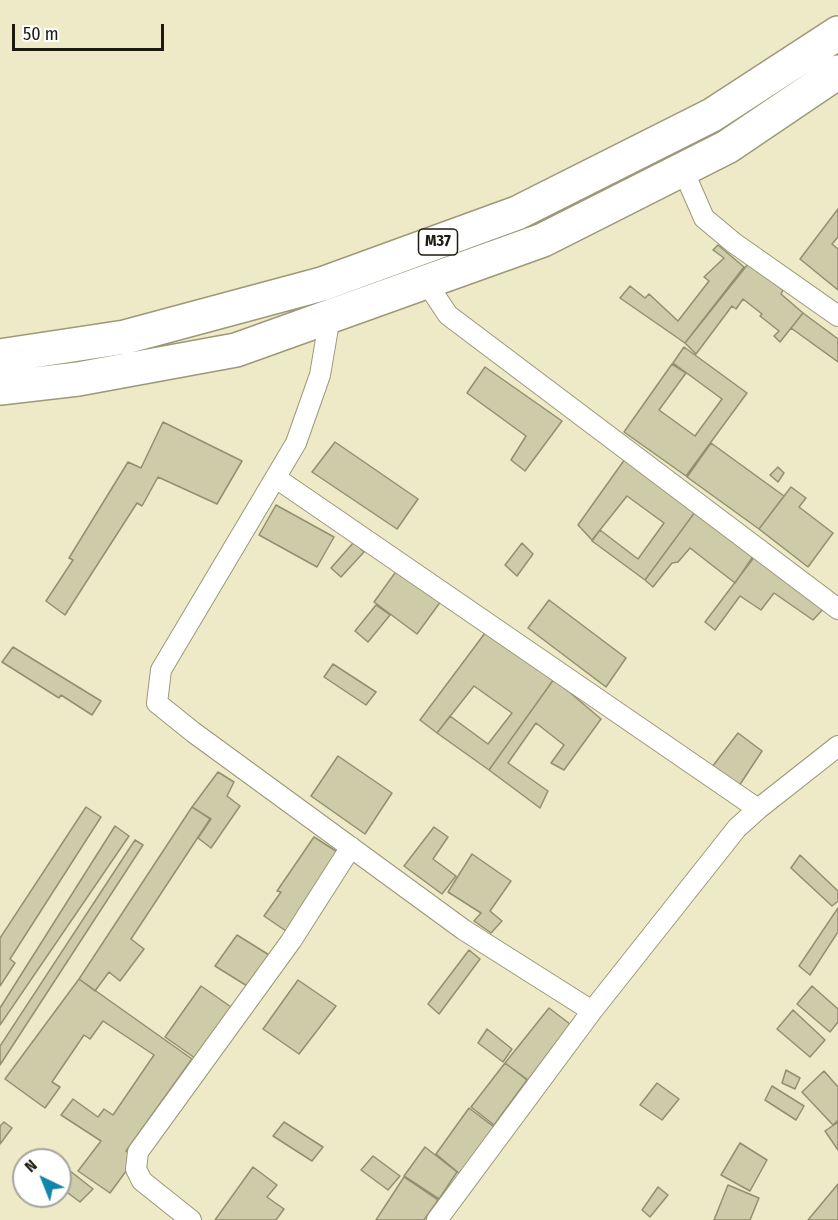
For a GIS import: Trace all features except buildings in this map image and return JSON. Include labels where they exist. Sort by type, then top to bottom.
[{"type":"highway","name":"M37","points":[[0,356],[125,337],[322,284],[517,213],[712,115],[838,33]]},
{"type":"highway","name":"M37","points":[[0,388],[78,379],[236,350],[543,240],[727,147],[838,72]]},
{"type":"highway","points":[[712,115],[727,147]]},
{"type":"street","points":[[682,170],[704,218],[734,243],[838,316]]},
{"type":"street","points":[[426,282],[448,315],[838,609]]},
{"type":"street","points":[[330,316],[320,375],[296,443],[161,670],[157,703],[193,732],[464,930],[592,1011]]},
{"type":"street","points":[[276,478],[758,808]]},
{"type":"street","points":[[436,1220],[592,1011],[737,828],[758,808],[838,746]]},
{"type":"street","points":[[191,1220],[142,1181],[136,1169],[138,1152],[291,941],[351,847]]}]
